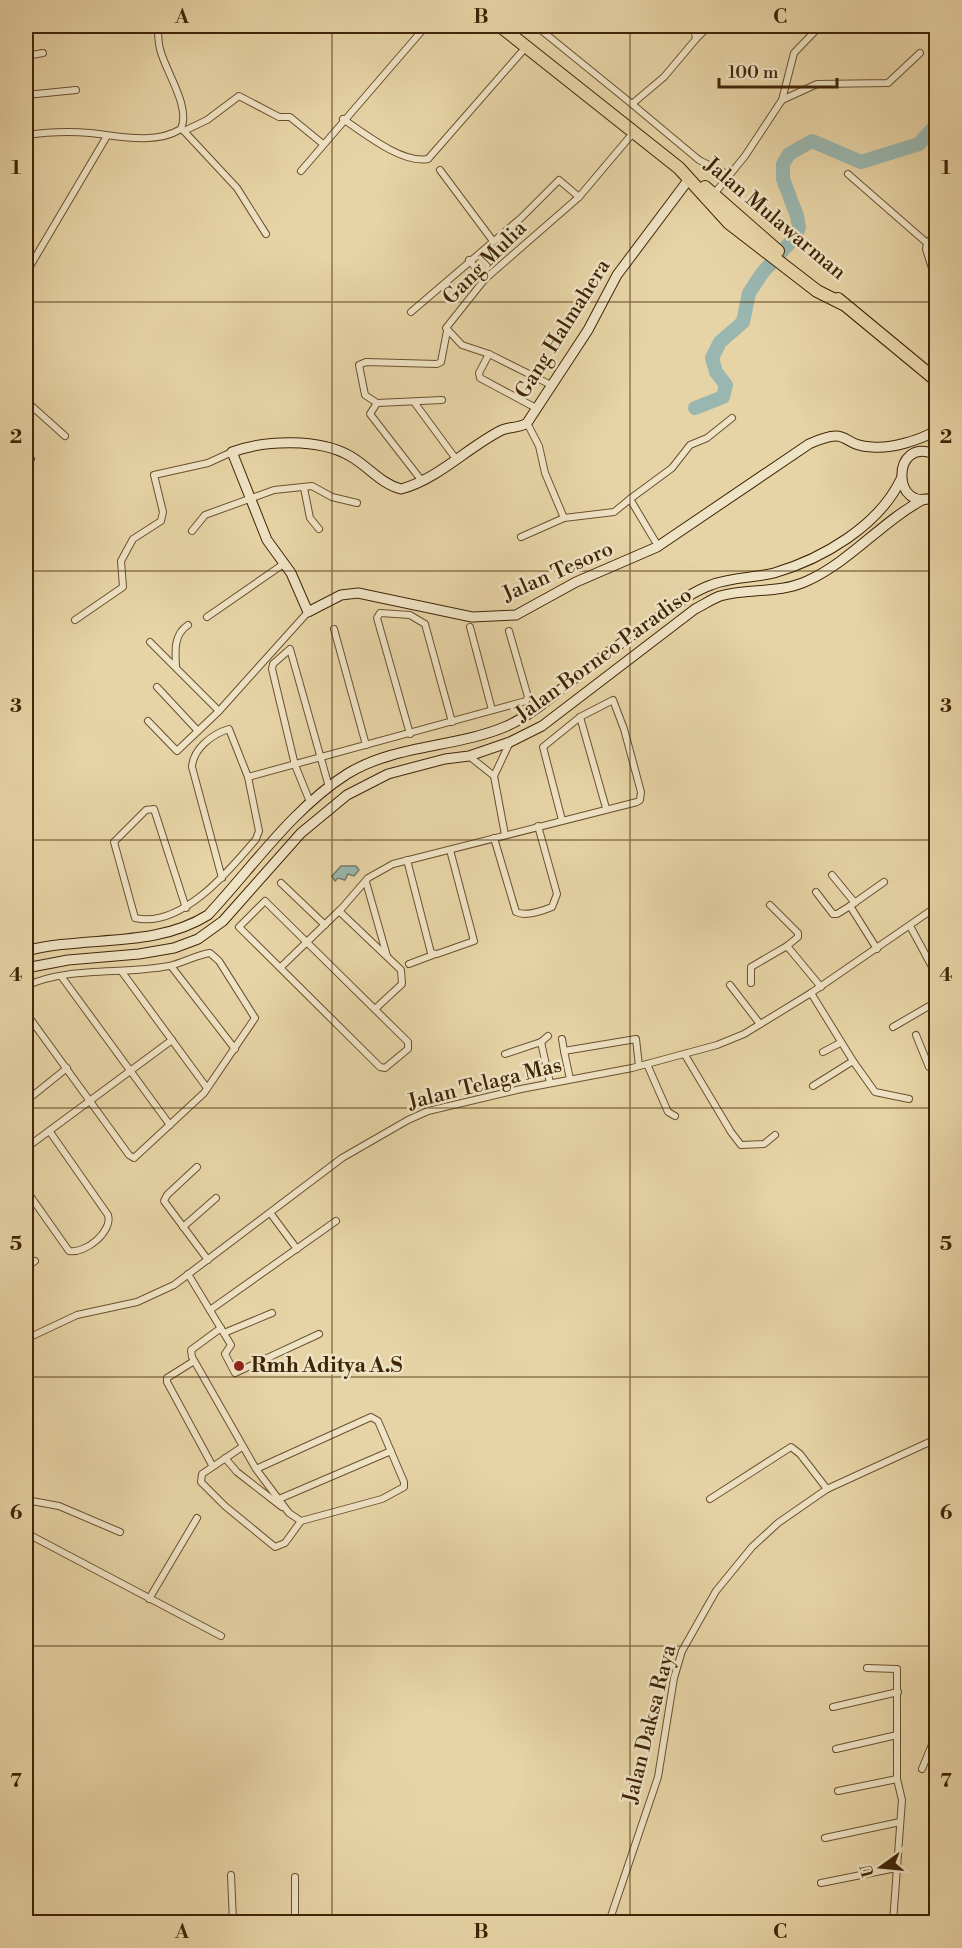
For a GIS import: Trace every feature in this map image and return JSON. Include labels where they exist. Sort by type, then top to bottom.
[{"type":"highway","name":"Jalan Mulawarman","points":[[500,26],[679,168],[729,223],[836,296],[936,380]]},
{"type":"highway","name":"Jalan Mulawarman","points":[[679,168],[692,174],[767,247]]},
{"type":"street","points":[[158,26],[160,49],[178,93],[183,130],[237,188],[266,234]]},
{"type":"street","points":[[301,171],[343,119],[426,26]]},
{"type":"street","points":[[536,26],[699,160],[729,175]]},
{"type":"street","points":[[694,26],[696,39]]},
{"type":"street","points":[[632,104],[664,77],[709,26]]},
{"type":"street","points":[[713,195],[782,100],[794,53],[820,26]]},
{"type":"street","points":[[343,119],[381,144],[416,161],[428,159],[526,47]]},
{"type":"street","points":[[26,56],[43,53]]},
{"type":"street","points":[[782,100],[824,83],[888,83],[920,53]]},
{"type":"street","points":[[26,95],[76,90]]},
{"type":"street","points":[[26,135],[67,132],[106,136],[169,137],[207,120],[239,96],[279,117],[290,117],[323,144]]},
{"type":"street","name":"Gang Mulia","points":[[551,385],[489,354],[462,345],[447,331],[446,325],[485,279],[579,197],[633,133]]},
{"type":"street","points":[[26,273],[106,136]]},
{"type":"street","points":[[440,170],[493,241]]},
{"type":"street","points":[[848,174],[927,243],[928,257],[936,281]]},
{"type":"street","name":"Gang Halmahera","points":[[75,620],[123,587],[121,561],[133,540],[161,521],[163,512],[154,475],[208,463],[232,452],[267,443],[322,446],[350,456],[401,489],[422,481],[503,429],[512,430],[527,423],[588,330],[616,275],[689,179]]},
{"type":"street","points":[[411,312],[559,180],[579,197]]},
{"type":"street","points":[[927,243],[936,234]]},
{"type":"street","points":[[469,260],[485,279]]},
{"type":"street","points":[[442,400],[377,403],[364,395],[359,365],[366,362],[437,364],[441,362],[447,331]]},
{"type":"street","points":[[489,354],[478,373],[480,378],[536,408]]},
{"type":"street","points":[[26,401],[65,436]]},
{"type":"street","points":[[414,402],[456,459]]},
{"type":"street","points":[[377,403],[370,414],[422,481]]},
{"type":"street","points":[[521,537],[564,518],[614,512],[672,468],[690,445],[707,438],[732,418]]},
{"type":"street","points":[[527,423],[539,446],[545,473],[564,518]]},
{"type":"street","name":"Jalan Tesoro","points":[[148,721],[177,751],[219,711],[308,612],[333,598],[358,593],[472,617],[516,615],[576,582],[658,546],[790,457],[827,436],[837,434],[871,447],[925,437],[936,431]]},
{"type":"street","points":[[232,452],[267,540],[285,563],[308,612]]},
{"type":"street","name":"Jalan Borneo Paradiso","points":[[26,951],[65,944],[157,935],[181,930],[196,922],[208,915],[310,802],[329,787],[363,767],[397,754],[483,734],[530,714],[606,654],[674,606],[712,584],[772,573],[816,558],[847,538],[892,497],[901,479],[901,471],[909,457],[916,453],[935,453]]},
{"type":"street","points":[[26,454],[31,459]]},
{"type":"street","points":[[901,479],[909,493],[924,499]]},
{"type":"street","points":[[192,531],[205,515],[274,490],[312,486],[332,497],[357,503]]},
{"type":"street","points":[[304,488],[310,518],[319,529]]},
{"type":"street","name":"Jalan Borneo Paradiso","points":[[26,968],[68,960],[139,954],[174,948],[198,939],[223,921],[301,832],[321,813],[372,782],[388,774],[445,759],[469,756],[510,742],[542,726],[695,609],[720,596],[769,591],[805,582],[837,566],[898,514],[924,499],[936,496]]},
{"type":"street","points":[[630,499],[658,546]]},
{"type":"street","points":[[207,617],[285,563]]},
{"type":"street","points":[[410,734],[377,618],[380,613],[410,615],[425,624],[452,722]]},
{"type":"street","points":[[176,666],[177,637],[188,625]]},
{"type":"street","points":[[470,627],[492,710]]},
{"type":"street","points":[[334,629],[366,745]]},
{"type":"street","points":[[248,777],[522,702],[528,697],[509,631]]},
{"type":"street","points":[[150,642],[219,711]]},
{"type":"street","points":[[310,802],[296,765],[272,669],[273,664],[290,649],[329,787]]},
{"type":"street","points":[[26,656],[29,659],[26,662]]},
{"type":"street","points":[[156,687],[198,731]]},
{"type":"street","points":[[281,967],[366,882],[385,868],[407,860],[637,802],[642,796],[614,700],[580,717],[546,744],[542,751],[562,820]]},
{"type":"street","points":[[580,717],[606,808]]},
{"type":"street","points":[[186,908],[154,809],[150,808],[117,838],[114,846],[135,918],[144,920],[186,908],[222,878],[256,839],[259,831],[248,777],[229,729],[199,748],[192,756],[192,767],[222,878]]},
{"type":"street","points":[[506,835],[494,776],[510,742]]},
{"type":"street","points":[[469,756],[494,776]]},
{"type":"street","points":[[363,767],[372,782]]},
{"type":"street","points":[[494,838],[516,912],[520,914],[544,910],[552,907],[557,894],[538,826]]},
{"type":"street","points":[[409,964],[474,941],[450,850]]},
{"type":"street","points":[[407,860],[433,955]]},
{"type":"street","points":[[832,875],[853,904],[877,949]]},
{"type":"street","points":[[366,882],[387,957]]},
{"type":"street","points":[[816,892],[832,914],[837,914],[884,882]]},
{"type":"street","points":[[281,883],[325,925]]},
{"type":"street","points":[[266,901],[308,941],[410,1044],[408,1049],[383,1069],[239,927],[266,901]]},
{"type":"street","points":[[751,983],[751,967],[798,937],[798,933],[770,905]]},
{"type":"street","name":"Jalan Telaga Mas","points":[[26,1339],[77,1315],[137,1302],[174,1285],[271,1214],[342,1158],[408,1120],[428,1111],[550,1083],[639,1066],[717,1045],[760,1024],[811,993],[936,907]]},
{"type":"street","points":[[339,911],[401,970],[402,984],[375,1009]]},
{"type":"street","points":[[910,926],[936,974]]},
{"type":"street","points":[[65,944],[68,960]]},
{"type":"street","points":[[787,946],[820,987]]},
{"type":"street","points":[[26,986],[61,976],[171,966],[210,953],[219,961],[255,1018],[207,1088],[134,1158],[129,1155],[26,1013]]},
{"type":"street","points":[[171,966],[235,1049]]},
{"type":"street","points":[[122,972],[207,1088]]},
{"type":"street","points":[[61,976],[170,1125]]},
{"type":"street","points":[[730,985],[760,1024]]},
{"type":"street","points":[[811,993],[840,1043],[879,1094],[909,1099]]},
{"type":"street","points":[[892,1027],[936,1002]]},
{"type":"street","points":[[916,1035],[929,1067],[936,1070]]},
{"type":"street","points":[[505,1054],[541,1042],[548,1036]]},
{"type":"street","points":[[564,1051],[639,1039],[639,1066]]},
{"type":"street","points":[[26,1148],[172,1040]]},
{"type":"street","points":[[562,1040],[570,1079]]},
{"type":"street","points":[[541,1042],[550,1083]]},
{"type":"street","points":[[823,1052],[840,1043]]},
{"type":"street","points":[[685,1054],[730,1132],[741,1144],[764,1144],[775,1136]]},
{"type":"street","points":[[813,1086],[853,1061]]},
{"type":"street","points":[[647,1064],[668,1112],[675,1116]]},
{"type":"street","points":[[26,1101],[67,1068]]},
{"type":"street","points":[[26,1190],[69,1251],[76,1252],[83,1249],[107,1230],[110,1223],[108,1215],[50,1132]]},
{"type":"street","points":[[197,1167],[165,1198],[164,1203],[208,1260]]},
{"type":"street","points":[[183,1227],[216,1198]]},
{"type":"street","points":[[271,1214],[297,1249]]},
{"type":"street","points":[[210,1310],[336,1221]]},
{"type":"street","points":[[26,1267],[35,1261]]},
{"type":"street","points":[[188,1274],[231,1345],[225,1354],[236,1373],[319,1334]]},
{"type":"street","points":[[272,1312],[222,1330],[191,1350],[194,1361],[242,1447],[285,1508]]},
{"type":"street","points":[[194,1361],[167,1378],[167,1382],[212,1466]]},
{"type":"street","points":[[242,1447],[202,1473],[201,1482],[266,1541],[280,1546],[301,1521],[381,1499],[402,1490],[405,1482],[378,1421],[371,1418],[256,1469]]},
{"type":"street","name":"Jalan Daksa Raya","points":[[609,1923],[658,1778],[674,1678],[686,1642],[733,1567],[778,1523],[827,1489],[936,1439]]},
{"type":"street","points":[[710,1498],[791,1447],[800,1454],[827,1489]]},
{"type":"street","points":[[279,1499],[391,1451]]},
{"type":"street","points":[[225,1458],[244,1478],[301,1521]]},
{"type":"street","points":[[26,1500],[58,1506],[120,1532]]},
{"type":"street","points":[[149,1599],[197,1518]]},
{"type":"street","points":[[26,1533],[220,1636]]},
{"type":"street","points":[[867,1668],[897,1669],[897,1779],[902,1800],[893,1923]]},
{"type":"street","points":[[833,1707],[898,1692]]},
{"type":"street","points":[[836,1749],[897,1735]]},
{"type":"street","points":[[922,1769],[936,1735]]},
{"type":"street","points":[[838,1791],[897,1779]]},
{"type":"street","points":[[825,1838],[900,1822]]},
{"type":"street","points":[[821,1883],[896,1868]]},
{"type":"street","points":[[231,1875],[233,1923]]},
{"type":"street","points":[[295,1877],[295,1923]]},
{"type":"water","points":[[341,866],[356,866],[359,870],[354,876],[348,874],[345,880],[338,878],[335,881],[332,876]]},
{"type":"waterway","points":[[695,408],[723,397],[726,385],[716,372],[712,358],[720,342],[743,322],[749,293],[763,272],[796,236],[799,227],[797,216],[783,179],[783,164],[789,154],[812,141],[861,162],[919,144],[936,125]]},
{"type":"place","name":"Rmh Aditya A.S","points":[[239,1366]]}]
